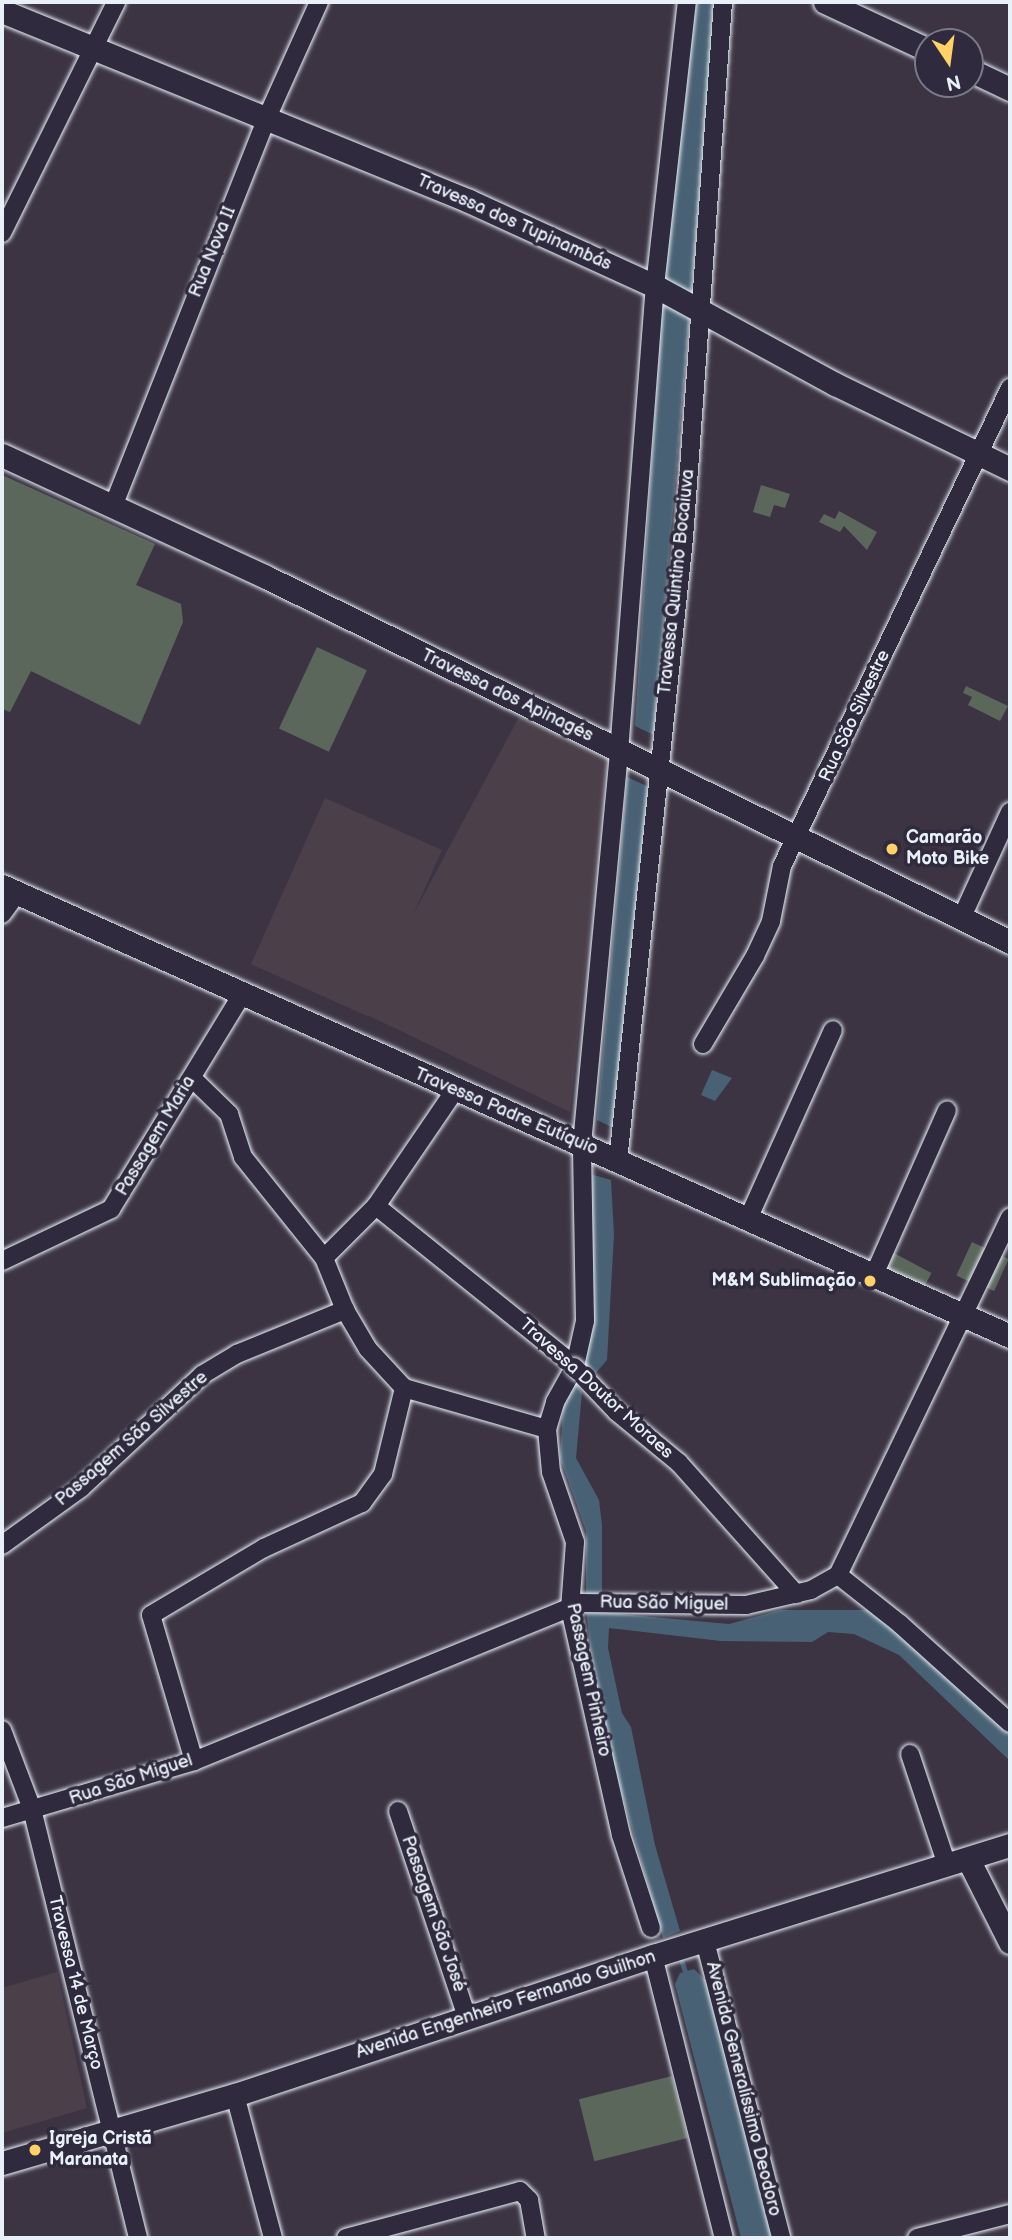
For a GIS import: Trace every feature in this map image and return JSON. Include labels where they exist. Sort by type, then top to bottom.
[{"type":"street","points":[[2,233],[116,2]]},
{"type":"street","name":"Rua Nova II","points":[[114,504],[265,122],[319,2]]},
{"type":"street","points":[[582,1144],[619,752],[655,286],[687,2]]},
{"type":"street","name":"Travessa Quintino Bocaiuva","points":[[618,1161],[656,771],[684,538],[723,2]]},
{"type":"street","points":[[825,2],[914,43]]},
{"type":"street","name":"Travessa dos Tupinambás","points":[[2,11],[94,47],[265,122],[468,201],[655,286],[835,384],[1010,469]]},
{"type":"street","points":[[984,77],[1010,89]]},
{"type":"street","name":"Rua São Silvestre","points":[[703,1044],[755,956],[771,921],[782,866],[1010,388]]},
{"type":"street","name":"Travessa dos Apinagés","points":[[2,455],[114,504],[1010,942]]},
{"type":"street","points":[[961,919],[1010,812]]},
{"type":"street","points":[[2,914],[10,890]]},
{"type":"street","name":"Travessa Padre Eutíquio","points":[[10,890],[1010,1336]]},
{"type":"street","name":"Passagem Maria","points":[[2,1261],[111,1209],[242,995]]},
{"type":"street","points":[[748,1219],[833,1030]]},
{"type":"street","points":[[192,1078],[229,1114],[251,1169],[324,1258],[345,1310],[369,1349],[404,1388],[547,1429]]},
{"type":"street","points":[[324,1258],[376,1206],[455,1090]]},
{"type":"street","points":[[874,1275],[947,1110]]},
{"type":"street","name":"Passagem Pinheiro","points":[[582,1144],[586,1310],[576,1368],[555,1402],[547,1429],[551,1472],[575,1542],[575,1606],[621,1835],[651,1928]]},
{"type":"street","name":"Travessa Doutor Moraes","points":[[376,1206],[576,1368],[617,1412],[679,1463],[796,1594]]},
{"type":"street","points":[[1010,1217],[838,1575],[901,1623],[1010,1723]]},
{"type":"street","name":"Passagem São Silvestre","points":[[2,1545],[81,1488],[202,1375],[237,1354],[345,1310]]},
{"type":"street","points":[[194,1761],[151,1615],[264,1548],[362,1503],[383,1474],[392,1448],[404,1388]]},
{"type":"street","name":"Rua São Miguel","points":[[2,1818],[194,1761],[575,1606],[602,1602],[746,1605],[796,1594],[838,1575]]},
{"type":"street","name":"Travessa 14 de Março","points":[[2,1730],[32,1809],[138,2238]]},
{"type":"street","points":[[910,1754],[958,1862],[1010,1942]]},
{"type":"street","name":"Passagem São José","points":[[398,1811],[467,2017]]},
{"type":"street","name":"Avenida Engenheiro Fernando Guilhon","points":[[2,2163],[111,2128],[236,2095],[653,1956],[1010,1845]]},
{"type":"street","name":"Avenida Generalíssimo Deodoro","points":[[705,1941],[781,2238]]},
{"type":"street","points":[[653,1956],[724,2238]]},
{"type":"street","points":[[236,2095],[273,2238]]},
{"type":"street","points":[[346,2238],[520,2191],[528,2200],[536,2238]]},
{"type":"street","points":[[917,2238],[1010,2214]]},
{"type":"shaded area","points":[[519,717],[607,759],[570,1112],[361,1012]]},
{"type":"shaded area","points":[[325,798],[442,850],[368,1016],[251,964]]},
{"type":"shaded area","points":[[57,1972],[87,2108],[2,2133],[2,1988]]},
{"type":"green space","points":[[2,475],[155,544],[136,585],[181,604],[183,622],[140,725],[31,671],[10,712],[2,709]]},
{"type":"green space","points":[[761,485],[790,494],[785,508],[774,505],[770,517],[753,512]]},
{"type":"green space","points":[[839,511],[877,532],[867,550],[844,526],[840,532],[819,522],[824,514],[835,519]]},
{"type":"green space","points":[[317,647],[367,670],[329,752],[279,729]]},
{"type":"green space","points":[[966,686],[1008,706],[1000,721],[968,705],[972,697],[963,693]]},
{"type":"green space","points":[[972,1242],[987,1249],[972,1283],[956,1276]]},
{"type":"green space","points":[[890,1251],[931,1273],[921,1293],[879,1271]]},
{"type":"green space","points":[[993,1252],[1009,1259],[994,1291],[979,1284]]},
{"type":"green space","points":[[672,2076],[687,2138],[594,2161],[579,2099]]},
{"type":"water","points":[[694,2],[716,2],[654,735],[635,726],[662,299]]},
{"type":"water","points":[[627,777],[649,787],[616,1129],[597,1120]]},
{"type":"water","points":[[712,1070],[732,1078],[715,1101],[701,1095]]},
{"type":"water","points":[[590,1174],[611,1180],[614,1235],[607,1360],[595,1374],[582,1361]]},
{"type":"water","points":[[573,1378],[582,1392],[576,1458],[599,1500],[602,1525],[602,1596],[586,1598],[586,1531],[560,1458],[563,1406]]},
{"type":"water","points":[[605,1606],[609,1613],[729,1624],[780,1610],[877,1610],[1010,1728],[1010,1761],[899,1655],[854,1634],[828,1632],[812,1642],[721,1641],[609,1628],[608,1648],[622,1713],[631,1727],[655,1845],[680,1931],[663,1938],[614,1765],[592,1661],[586,1610]]},
{"type":"water","points":[[694,1969],[709,1984],[774,2238],[741,2238],[675,1984],[680,1973]]},
{"type":"waterway","points":[[680,1955],[687,1977]]},
{"type":"place","name":"Camarão Moto Bike","points":[[892,849]]},
{"type":"place","name":"M&M Sublimação","points":[[870,1281]]},
{"type":"place","name":"Igreja Cristã Maranata","points":[[35,2150]]}]
